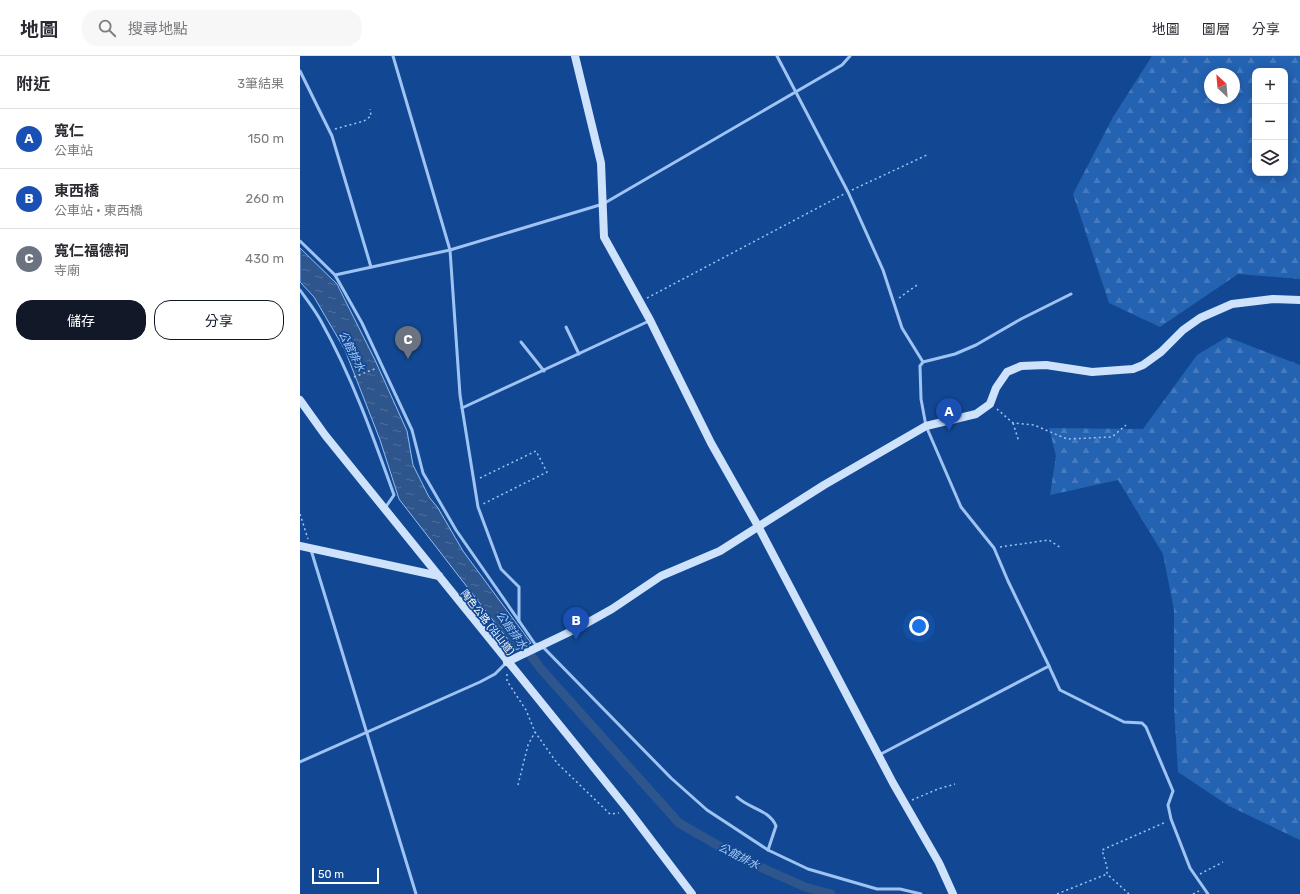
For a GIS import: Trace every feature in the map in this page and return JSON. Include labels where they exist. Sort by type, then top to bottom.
[{"type":"street","points":[[575,56],[601,163],[604,237],[650,320],[711,442],[758,526],[878,755],[938,864],[952,894]]},
{"type":"street","points":[[507,662],[578,628],[612,609],[661,576],[720,551],[824,485],[926,426],[976,414],[990,404],[996,388],[1007,372],[1021,366],[1046,365],[1092,372],[1133,369],[1143,366],[1161,352],[1183,330],[1200,318],[1232,304],[1273,299],[1300,300]]},
{"type":"street","name":"陶色公路 (沿山道)","points":[[300,400],[325,434],[507,662],[629,811],[692,894]]},
{"type":"street","points":[[300,546],[439,576]]},
{"type":"lane","points":[[393,56],[450,250],[460,395],[478,507],[501,569],[520,588],[519,620]]},
{"type":"lane","points":[[777,56],[848,192],[883,270],[902,328],[923,362]]},
{"type":"lane","points":[[335,275],[450,250],[603,204],[842,65],[850,56]]},
{"type":"lane","points":[[300,71],[329,130],[371,266]]},
{"type":"lane","points":[[300,240],[335,275],[362,323],[383,365],[412,430],[423,473],[456,530],[535,644],[541,645],[671,778],[707,810],[768,850],[808,869],[877,889],[900,889],[921,894]]},
{"type":"lane","points":[[300,290],[321,321],[349,379],[373,437],[394,495],[385,508]]},
{"type":"lane","points":[[1071,294],[1021,319],[976,345],[955,354],[923,362],[920,366],[921,399],[926,426],[961,507],[994,548],[1008,581],[1060,690],[1124,722],[1142,723],[1146,727],[1173,791],[1168,805],[1171,819],[1190,868],[1208,894]]},
{"type":"lane","points":[[462,408],[544,371],[650,320]]},
{"type":"lane","points":[[566,327],[579,354]]},
{"type":"lane","points":[[521,342],[544,371]]},
{"type":"lane","points":[[310,548],[416,894]]},
{"type":"lane","points":[[300,762],[480,682],[495,674],[507,662]]},
{"type":"lane","points":[[878,755],[1049,666]]},
{"type":"lane","points":[[737,797],[743,803],[758,809],[774,821],[776,826],[768,850]]},
{"type":"lane","points":[[877,889],[877,894]]},
{"type":"path","points":[[329,130],[364,121],[371,116],[370,109]]},
{"type":"path","points":[[640,302],[848,192],[929,154]]},
{"type":"path","points":[[893,303],[917,285]]},
{"type":"path","points":[[349,379],[383,365]]},
{"type":"path","points":[[990,404],[1013,423],[1019,442]]},
{"type":"path","points":[[1013,423],[1034,425],[1067,439],[1112,437],[1126,425]]},
{"type":"path","points":[[474,480],[536,451],[547,472],[478,507]]},
{"type":"path","points":[[300,514],[310,548]]},
{"type":"path","points":[[994,548],[1049,540],[1061,548]]},
{"type":"path","points":[[507,662],[507,682],[526,710],[535,732],[558,763],[610,814],[629,811]]},
{"type":"path","points":[[518,785],[528,745],[535,732]]},
{"type":"path","points":[[905,803],[938,789],[955,784]]},
{"type":"path","points":[[1129,894],[1107,874],[1107,867],[1102,850],[1171,819]]},
{"type":"path","points":[[1196,876],[1223,862]]},
{"type":"path","points":[[1057,894],[1107,874]]},
{"type":"green space","points":[[1152,56],[1300,56],[1300,279],[1238,274],[1160,327],[1109,303],[1073,194],[1113,117]]},
{"type":"green space","points":[[1227,337],[1300,365],[1300,840],[1229,806],[1178,772],[1174,708],[1174,610],[1163,554],[1118,480],[1050,495],[1056,456],[1049,428],[1143,429],[1197,355]]},
{"type":"water","points":[[300,248],[337,284],[375,360],[407,431],[413,465],[429,497],[438,508],[463,551],[531,643],[516,650],[399,499],[380,440],[345,350],[314,297],[300,282]]},
{"type":"waterway","name":"公館排水","points":[[517,637],[541,669],[679,823],[740,858],[805,887],[831,894]]},
{"type":"place","name":"寬仁福德祠","points":[[408,359]]},
{"type":"place","name":"寬仁","points":[[949,431]]},
{"type":"place","name":"東西橋","points":[[576,640]]}]
